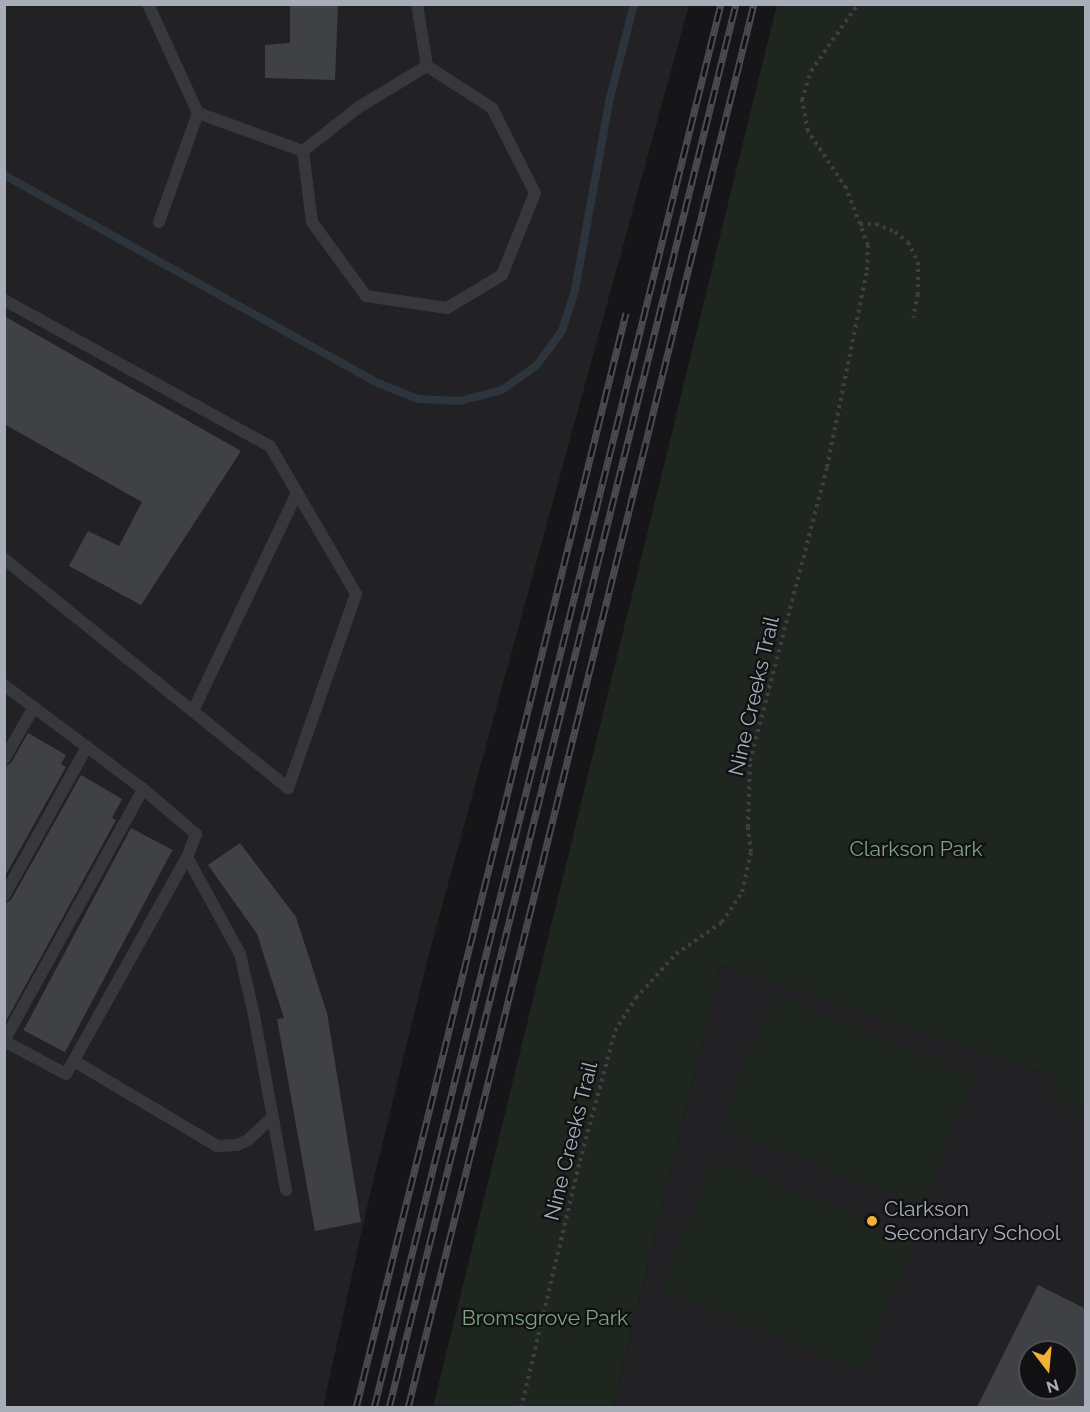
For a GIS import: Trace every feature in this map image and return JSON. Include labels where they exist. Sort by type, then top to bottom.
[{"type":"lane","points":[[148,4],[198,113],[159,222]]},
{"type":"lane","points":[[303,151],[312,222],[366,296],[447,308],[502,275],[535,193],[492,108],[427,66],[417,4]]},
{"type":"lane","points":[[303,151],[359,107],[427,66]]},
{"type":"lane","points":[[198,113],[303,151]]},
{"type":"lane","points":[[4,300],[270,446],[356,594],[288,788],[4,560]]},
{"type":"lane","points":[[193,711],[297,493]]},
{"type":"lane","points":[[4,685],[143,789],[196,834],[187,857],[66,1074],[4,1041],[143,789]]},
{"type":"lane","points":[[4,759],[34,707]]},
{"type":"lane","points":[[4,896],[87,747]]},
{"type":"lane","points":[[187,857],[240,954],[286,1190]]},
{"type":"lane","points":[[74,1061],[217,1146],[237,1145],[249,1140],[273,1117]]},
{"type":"path","name":"Nine Creeks Trail","points":[[521,1407],[580,1161],[615,1031],[636,998],[676,954],[722,922],[742,892],[751,852],[748,827],[750,761],[827,467],[867,270],[868,245],[860,224],[846,188],[808,131],[802,100],[811,71],[858,4]]},
{"type":"path","points":[[860,224],[876,224],[895,231],[908,242],[918,262],[918,294],[913,317]]},
{"type":"shaded area","points":[[5,5],[689,5],[430,950],[369,1198],[323,1407],[5,1408]]},
{"type":"shaded area","name":"Clarkson Secondary School","points":[[721,964],[1025,1066],[1085,1091],[1085,1407],[613,1408]]},
{"type":"green space","points":[[777,4],[1085,5],[1085,1110],[1048,1099],[1055,1078],[721,964],[613,1407],[433,1407]]},
{"type":"green space","points":[[774,995],[973,1076],[920,1207],[721,1127]]},
{"type":"green space","points":[[715,1158],[914,1239],[861,1370],[662,1290]]},
{"type":"building","points":[[290,4],[338,4],[335,80],[265,78],[265,45],[290,43]]},
{"type":"building","points":[[4,316],[241,451],[141,605],[69,566],[88,531],[119,546],[142,502],[4,424]]},
{"type":"building","points":[[28,733],[66,755],[61,764],[66,767],[4,878],[4,767],[11,763]]},
{"type":"building","points":[[81,775],[122,799],[112,818],[116,820],[6,1021],[4,904],[11,900]]},
{"type":"building","points":[[131,828],[172,850],[65,1052],[23,1030]]},
{"type":"building","points":[[240,843],[296,917],[327,1013],[361,1222],[315,1231],[277,1019],[284,1018],[257,934],[208,865]]},
{"type":"building","points":[[1038,1285],[1086,1309],[1086,1407],[977,1407]]},
{"type":"waterway","points":[[4,175],[378,383],[418,399],[460,401],[502,390],[537,365],[562,331],[575,290],[610,98],[634,4]]},
{"type":"railway","points":[[374,1408],[721,4]]},
{"type":"railway","points":[[389,1408],[736,4]]},
{"type":"railway","points":[[408,1408],[754,4]]},
{"type":"railway","points":[[356,1408],[626,313]]},
{"type":"place","name":"Clarkson Secondary School","points":[[872,1221]]},
{"type":"park label","name":"Clarkson Park","points":[[916,849]]},
{"type":"park label","name":"Bromsgrove Park","points":[[545,1318]]}]
